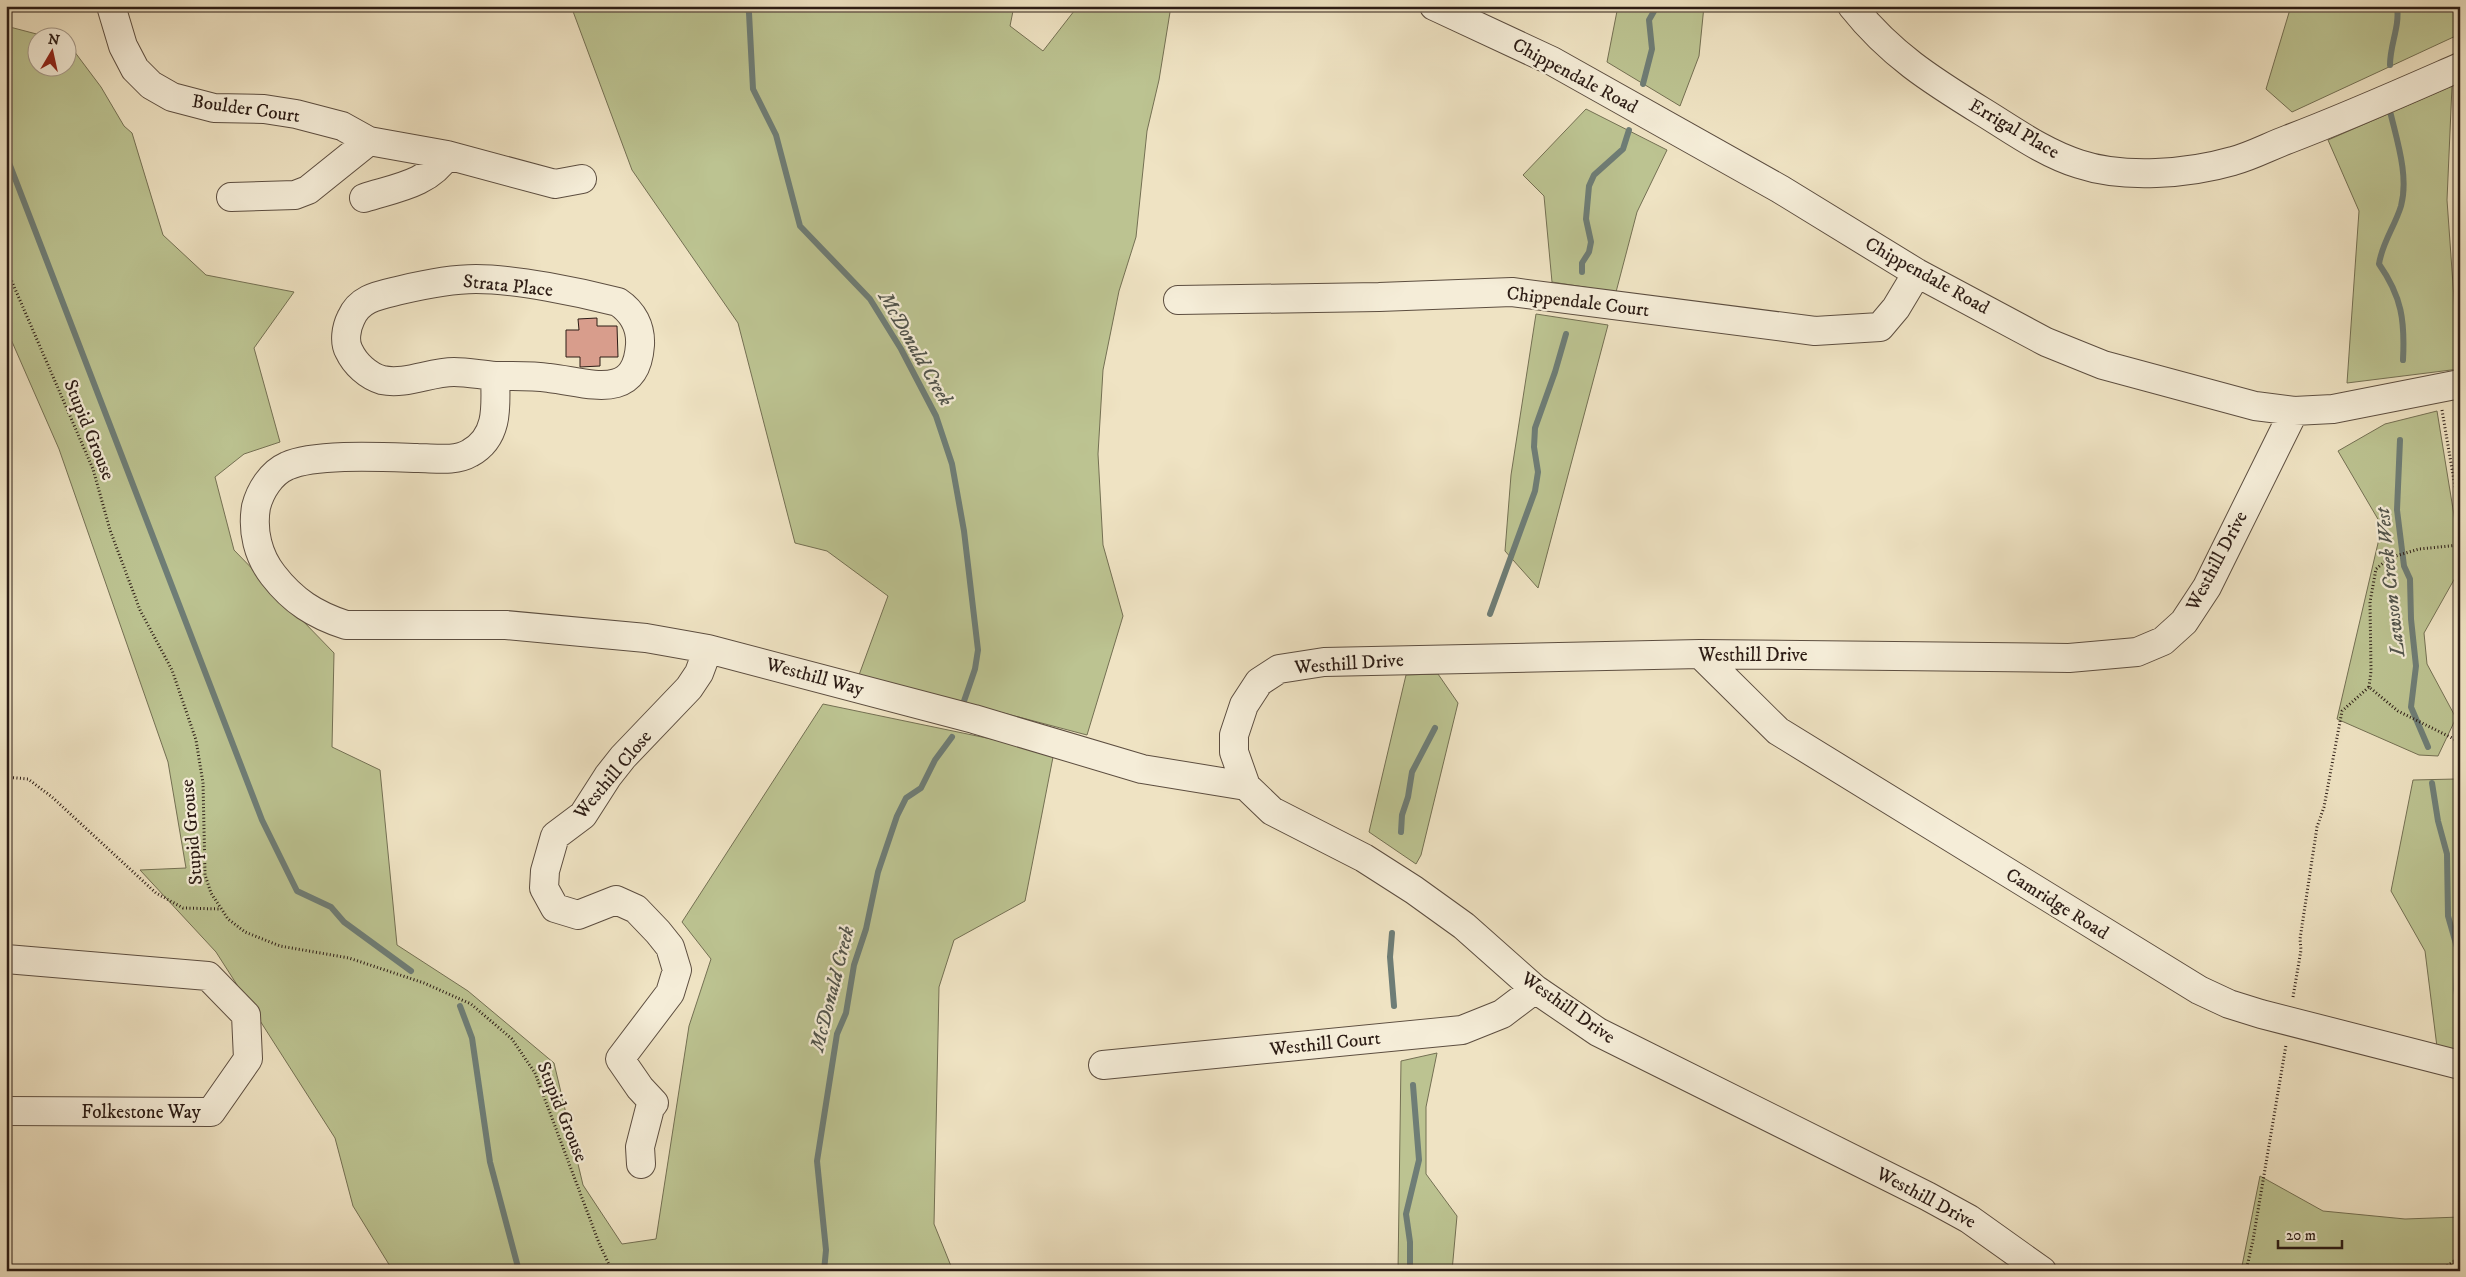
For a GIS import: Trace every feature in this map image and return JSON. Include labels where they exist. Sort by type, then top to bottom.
[{"type":"street","name":"Boulder Court","points":[[112,6],[123,46],[136,69],[151,85],[172,97],[214,108],[264,109],[296,114],[342,126],[369,141],[447,155],[555,184],[582,179]]},
{"type":"street","name":"Chippendale Road","points":[[1434,6],[1552,61],[1780,189],[1917,273],[2046,342],[2103,364],[2255,406],[2294,411],[2333,409],[2460,384]]},
{"type":"street","name":"Errigal Place","points":[[1852,6],[1874,33],[1913,68],[1960,98],[2050,154],[2081,165],[2111,170],[2164,174],[2232,161],[2331,123],[2460,67]]},
{"type":"street","points":[[231,197],[295,195],[308,190],[369,141]]},
{"type":"street","points":[[364,198],[416,182],[441,165],[447,155]]},
{"type":"street","name":"Chippendale Court","points":[[1178,300],[1379,297],[1512,292],[1815,331],[1853,330],[1880,327],[1896,308],[1917,273]]},
{"type":"street","name":"Strata Place","points":[[476,279],[545,288],[618,302],[628,308],[639,330],[640,347],[636,364],[631,373],[616,384],[595,386],[551,378],[495,376],[453,372],[394,381],[381,379],[369,374],[351,357],[347,348],[346,338],[350,320],[362,303],[374,296],[426,284],[476,279]]},
{"type":"street","name":"Westhill Way","points":[[495,376],[492,429],[478,449],[467,455],[450,459],[373,456],[303,461],[286,466],[273,476],[263,489],[255,516],[258,547],[267,566],[283,588],[301,605],[322,617],[346,625],[506,625],[570,629],[646,638],[708,649],[974,719],[1142,769],[1246,786]]},
{"type":"street","name":"Westhill Drive","points":[[2042,1271],[1969,1219],[1598,1032],[1535,989],[1464,926],[1414,890],[1364,858],[1272,811],[1246,786],[1234,752],[1234,735],[1244,705],[1259,682],[1279,669],[1324,662],[1700,654],[2069,658],[2137,652],[2163,641],[2184,622],[2207,587],[2294,411]]},
{"type":"street","name":"Westhill Close","points":[[642,1164],[640,1147],[649,1120],[650,1108],[654,1103],[640,1088],[620,1059],[670,993],[677,970],[670,947],[636,909],[616,900],[578,915],[555,908],[544,888],[545,871],[555,836],[583,815],[608,776],[623,757],[689,688],[699,672],[708,649]]},
{"type":"street","name":"Camridge Road","points":[[1700,654],[1778,731],[2199,990],[2229,1004],[2262,1014],[2460,1064]]},
{"type":"street","name":"Folkestone Way","points":[[6,959],[208,976],[246,1015],[248,1059],[211,1112],[6,1111]]},
{"type":"street","name":"Westhill Court","points":[[1103,1066],[1462,1030],[1502,1014],[1535,989]]},
{"type":"path","name":"Stupid Grouse","points":[[6,268],[93,469],[110,530],[140,610],[172,670],[196,740],[203,783],[205,876],[210,893],[228,919],[245,932],[280,946],[349,958],[424,983],[471,1004],[512,1039],[535,1073],[598,1243],[612,1271]]},
{"type":"path","points":[[2442,407],[2460,516]]},
{"type":"path","points":[[2292,1005],[2302,950],[2300,938],[2313,854],[2342,711],[2368,687],[2371,671],[2370,602],[2376,569],[2389,558],[2419,549],[2460,545]]},
{"type":"path","points":[[2368,687],[2398,711],[2460,742]]},
{"type":"path","points":[[6,777],[28,780],[52,797],[156,893],[183,908],[221,909]]},
{"type":"path","points":[[2246,1271],[2253,1240],[2286,1043]]},
{"type":"path","points":[[2438,1271],[2458,1259]]},
{"type":"path","points":[[2453,1271],[2458,1259]]},
{"type":"green space","points":[[571,6],[1014,6],[1010,26],[1043,51],[1078,6],[1171,6],[1159,80],[1147,131],[1136,237],[1119,291],[1103,370],[1098,454],[1103,545],[1123,616],[1087,735],[859,675],[888,596],[827,551],[795,543],[738,323],[632,170]]},
{"type":"green space","points":[[1618,6],[1704,6],[1699,56],[1680,106],[1607,62]]},
{"type":"green space","points":[[2291,6],[2457,6],[2460,11],[2460,34],[2292,112],[2266,89]]},
{"type":"green space","points":[[6,26],[28,32],[28,78],[78,78],[78,56],[101,87],[124,126],[132,133],[163,235],[206,275],[294,292],[254,348],[280,442],[244,454],[215,477],[234,550],[334,653],[332,747],[380,770],[397,945],[468,991],[554,1063],[583,1185],[622,1244],[656,1239],[689,1026],[711,959],[682,922],[823,704],[1054,752],[1025,901],[954,940],[939,987],[934,1224],[953,1271],[393,1271],[353,1206],[335,1138],[216,952],[140,870],[186,868],[168,762],[59,449],[6,328]]},
{"type":"green space","points":[[2452,86],[2447,200],[2459,369],[2347,383],[2359,211],[2328,140]]},
{"type":"green space","points":[[1586,109],[1667,150],[1637,212],[1616,292],[1552,282],[1544,196],[1523,175]]},
{"type":"green space","points":[[1536,314],[1608,325],[1538,588],[1505,551],[1511,475]]},
{"type":"green space","points":[[2437,411],[2460,552],[2460,569],[2424,633],[2427,664],[2456,718],[2438,756],[2419,755],[2337,719],[2382,526],[2338,451],[2385,424]]},
{"type":"green space","points":[[1438,674],[1458,703],[1421,855],[1416,864],[1369,832],[1406,675]]},
{"type":"green space","points":[[2456,779],[2460,789],[2460,1052],[2437,1047],[2425,951],[2391,891],[2413,780]]},
{"type":"green space","points":[[1437,1053],[1426,1107],[1426,1174],[1457,1216],[1452,1271],[1398,1271],[1401,1061]]},
{"type":"green space","points":[[2260,1176],[2323,1211],[2405,1219],[2460,1217],[2460,1271],[2241,1271]]},
{"type":"building","points":[[597,318],[597,326],[617,326],[618,357],[600,357],[600,366],[580,367],[580,357],[566,357],[566,330],[579,330],[578,319]]},
{"type":"waterway","name":"McDonald Creek","points":[[747,6],[753,89],[776,135],[800,226],[870,299],[901,349],[936,416],[952,464],[964,531],[978,650],[975,669],[962,707]]},
{"type":"waterway","points":[[1643,84],[1652,49],[1649,20],[1657,6]]},
{"type":"waterway","name":"Lawson Creek West","points":[[2390,65],[2398,14],[2397,6]]},
{"type":"waterway","name":"Lawson Creek West","points":[[2390,111],[2399,146],[2404,183],[2401,206],[2383,249],[2379,264],[2393,287],[2400,310],[2403,333],[2403,360]]},
{"type":"waterway","points":[[1582,272],[1582,263],[1589,252],[1591,242],[1586,219],[1589,186],[1594,175],[1623,149],[1629,130]]},
{"type":"waterway","points":[[6,155],[262,820],[297,891],[331,907],[344,922],[411,971]]},
{"type":"waterway","points":[[1490,614],[1535,491],[1538,472],[1534,447],[1535,428],[1566,334]]},
{"type":"waterway","name":"Lawson Creek West","points":[[2400,440],[2397,510],[2404,566],[2410,579],[2411,619],[2416,666],[2411,707],[2428,747]]},
{"type":"waterway","points":[[1401,832],[1402,815],[1408,797],[1412,772],[1435,728]]},
{"type":"waterway","name":"McDonald Creek","points":[[824,1271],[826,1250],[817,1161],[837,1034],[846,1013],[854,965],[866,929],[878,872],[897,816],[906,798],[921,788],[935,760],[952,737]]},
{"type":"waterway","name":"Lawson Creek West","points":[[2432,783],[2438,821],[2447,854],[2448,916],[2458,951],[2456,989],[2460,1012]]},
{"type":"waterway","points":[[1392,933],[1390,957],[1394,1006]]},
{"type":"waterway","points":[[460,1006],[472,1038],[490,1162],[519,1271]]},
{"type":"waterway","points":[[1410,1271],[1410,1242],[1406,1214],[1419,1160],[1413,1085]]}]
